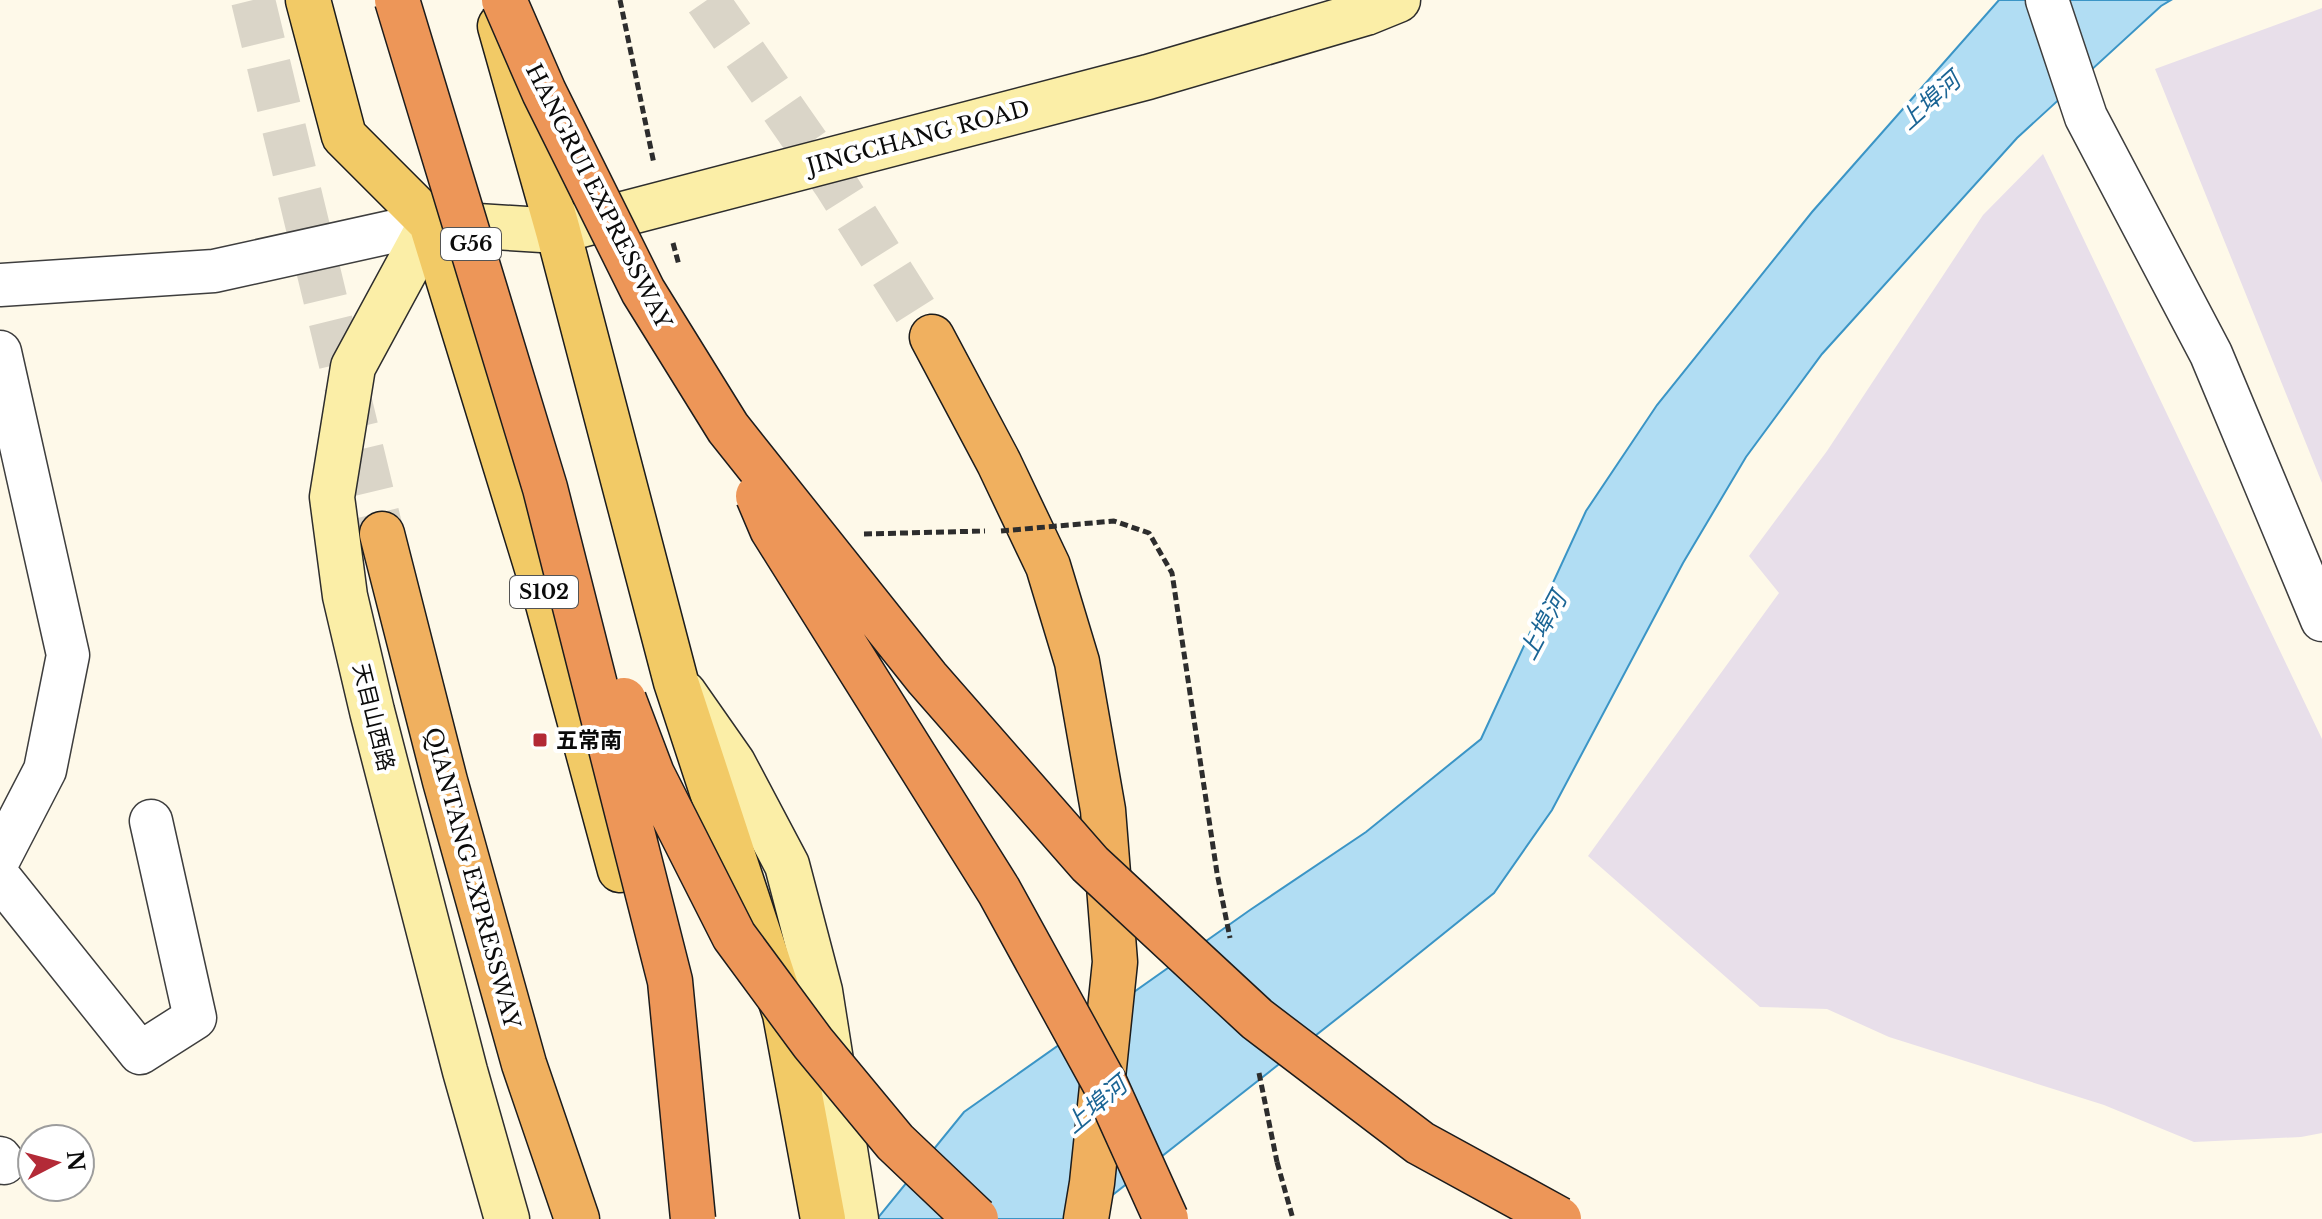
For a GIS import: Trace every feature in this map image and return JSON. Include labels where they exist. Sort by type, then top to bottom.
[{"type":"highway","name":"G56","points":[[397,0],[545,488]]},
{"type":"highway","name":"HANGRUI EXPRESSWAY","points":[[504,0],[544,92],[643,291],[728,428]]},
{"type":"highway","points":[[932,337],[999,463],[1048,566],[1077,662],[1103,810],[1115,962],[1089,1201]]},
{"type":"highway","points":[[728,428],[772,529],[1007,905],[1105,1084],[1166,1219]]},
{"type":"highway","points":[[728,428],[927,678],[1090,864],[1257,1019],[1420,1143],[1559,1219]]},
{"type":"highway","points":[[545,488],[670,981],[693,1219]]},
{"type":"highway","points":[[545,488],[652,774],[734,936],[813,1043],[895,1142],[976,1219]]},
{"type":"highway","name":"QIANTANG EXPRESSWAY","points":[[382,534],[445,781],[524,1064],[577,1219]]},
{"type":"main road","name":"S102","points":[[308,0],[344,136],[431,223],[548,604],[715,1219]]},
{"type":"main road","points":[[494,0],[676,682],[785,1014],[823,1219]]},
{"type":"main road","name":"JINGCHANG ROAD","points":[[431,223],[558,231],[1148,77],[1366,13],[1398,0]]},
{"type":"main road","name":"天目山西路","points":[[431,223],[353,367],[332,497],[345,596],[372,711],[465,1071],[507,1219]]},
{"type":"main road","points":[[676,682],[733,763],[787,865],[820,991],[856,1219]]},
{"type":"street","points":[[2047,0],[2086,117],[2211,354],[2322,620]]},
{"type":"street","points":[[0,285],[214,271],[431,223]]},
{"type":"street","points":[[0,352],[68,655],[45,770],[0,857]]},
{"type":"street","points":[[0,878],[140,1053],[195,1018],[151,821]]},
{"type":"path","points":[[620,0],[662,204]]},
{"type":"path","points":[[1001,531],[1114,521],[1149,533],[1172,573],[1217,873],[1233,949]]},
{"type":"path","points":[[1258,1071],[1277,1162],[1293,1219]]},
{"type":"shaded area","points":[[2322,8],[2322,483],[2155,69]]},
{"type":"shaded area","points":[[2043,154],[2322,739],[2322,1133],[2301,1137],[2194,1142],[2104,1105],[1889,1037],[1827,1009],[1760,1007],[1588,856],[1779,593],[1749,556],[1827,451],[1983,215]]},
{"type":"water","name":"上埠河","points":[[1999,0],[2171,0],[2017,138],[1822,354],[1746,457],[1683,563],[1552,810],[1494,893],[1105,1201],[1090,1219],[877,1219],[964,1112],[1366,832],[1481,739],[1586,511],[1657,405],[1812,212]]},
{"type":"tunnel","points":[[253,0],[382,534]]},
{"type":"tunnel","points":[[707,0],[836,185],[932,337]]},
{"type":"place","name":"五常南","points":[[540,740]]}]
